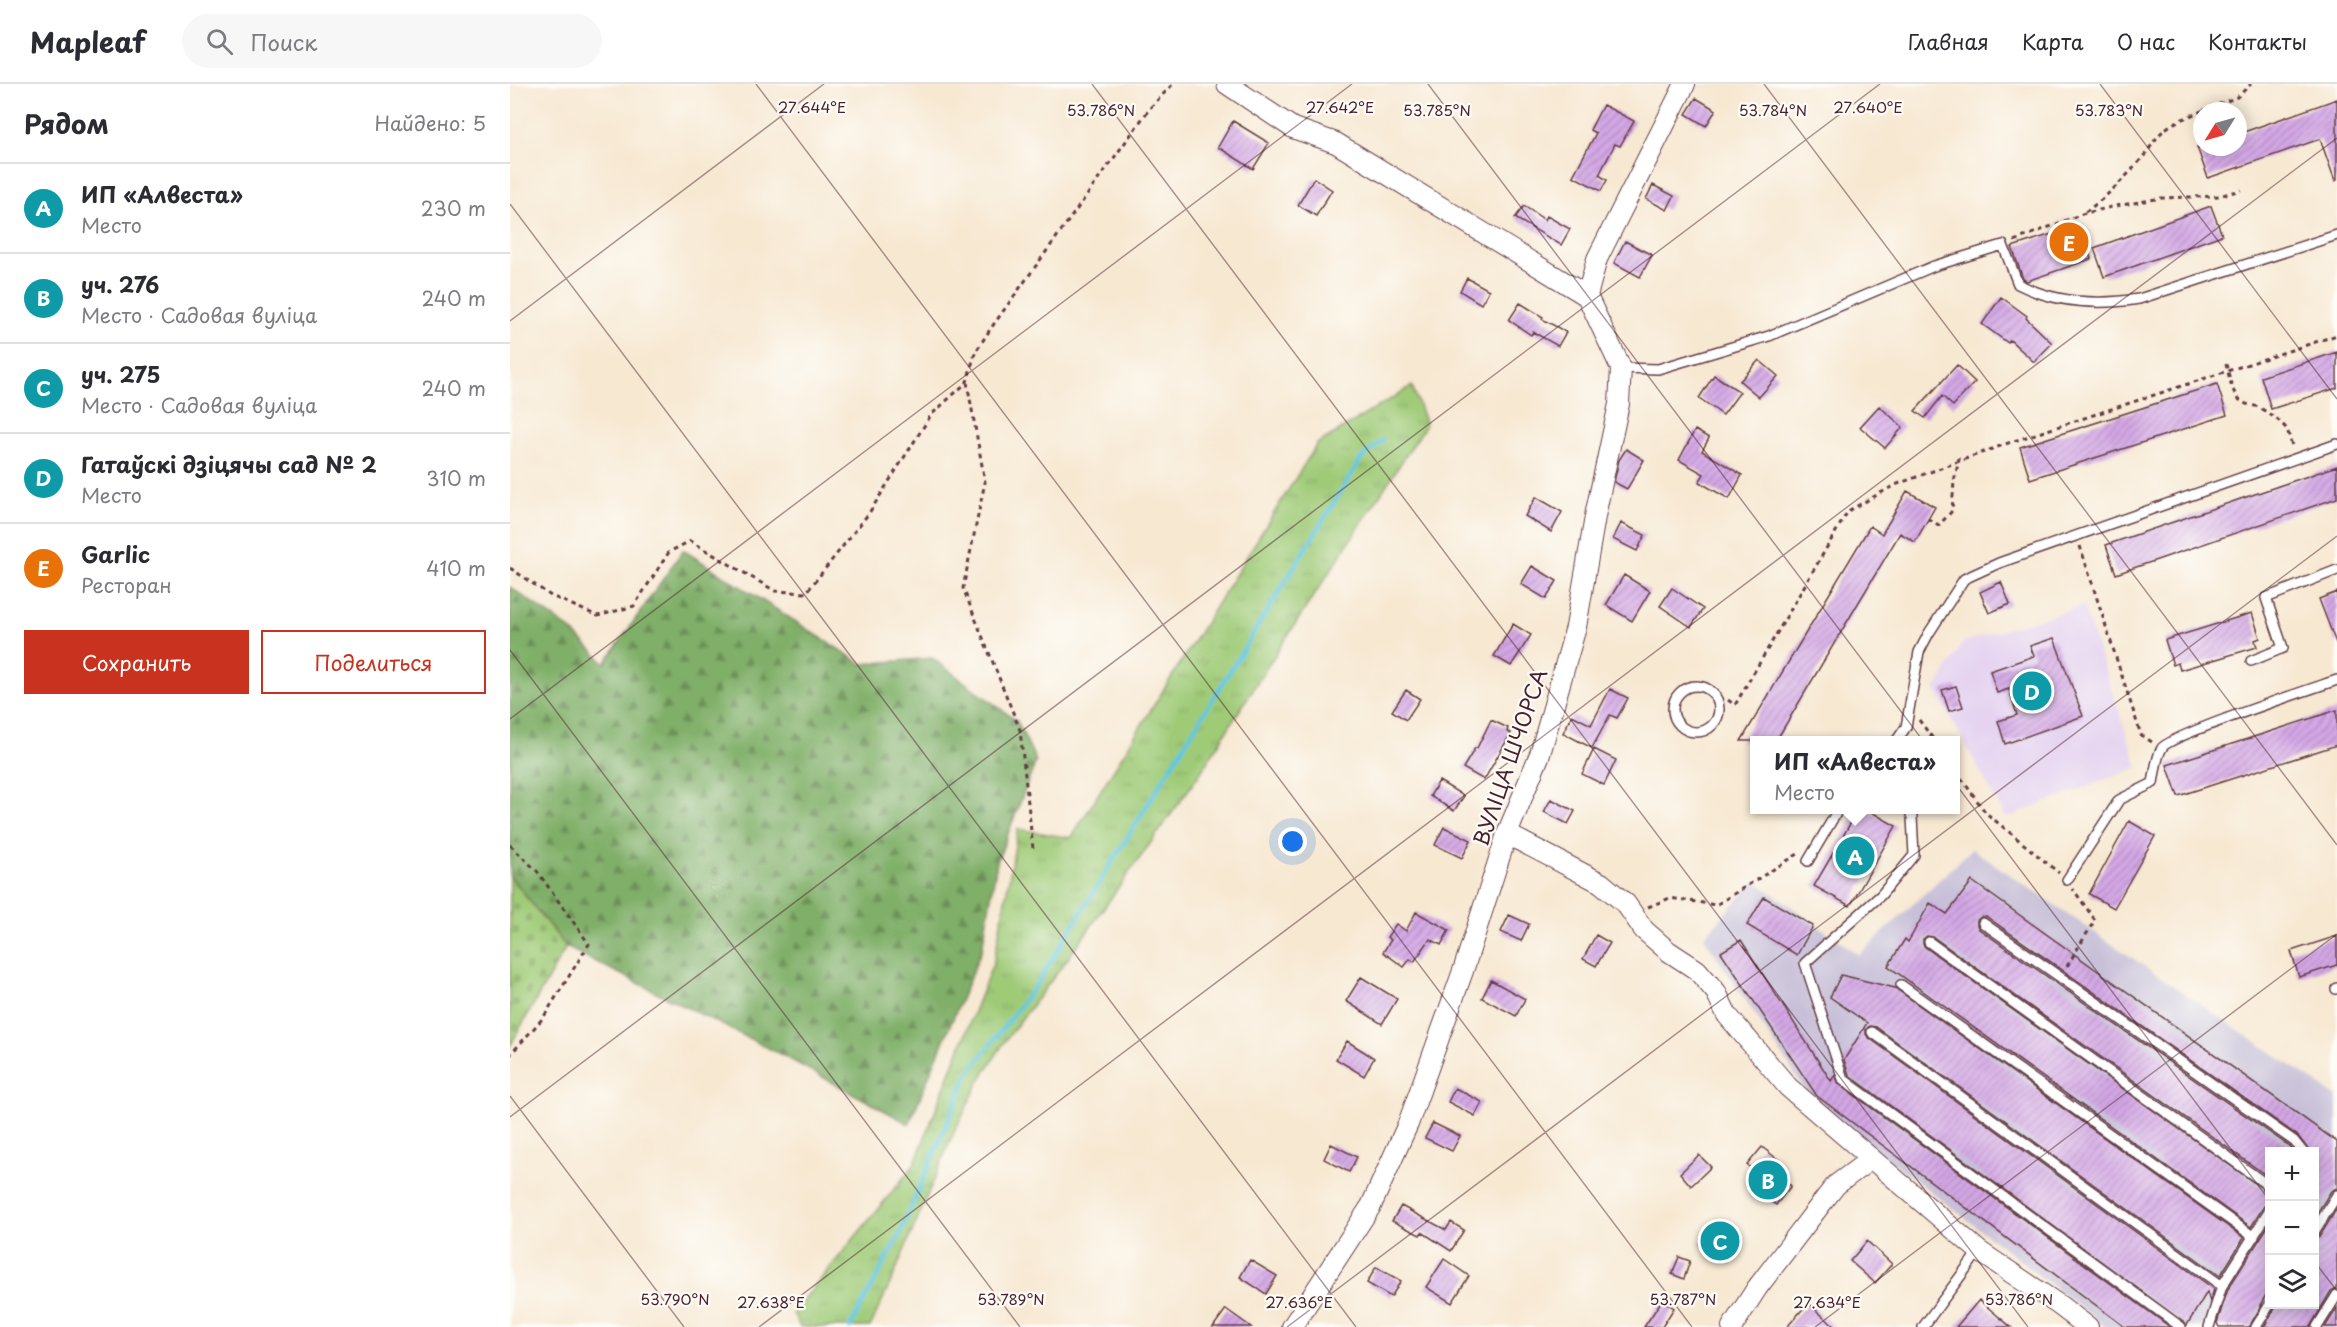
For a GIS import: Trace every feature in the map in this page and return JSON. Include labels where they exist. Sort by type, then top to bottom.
[{"type":"street","points":[[1227,84],[1293,128],[1336,143],[1587,296],[1597,259],[1685,84]]},
{"type":"street","name":"ВУЛІЦА ШЧОРСА","points":[[1292,1327],[1371,1206],[1408,1124],[1463,971],[1507,834],[1540,754],[1576,627],[1596,511],[1619,404],[1621,368],[1587,296]]},
{"type":"street","points":[[1507,834],[1601,883],[1626,904],[1644,930],[1668,951],[1697,970],[1716,992],[1727,1015],[1788,1087],[1978,1251],[2060,1305],[2088,1327]]},
{"type":"street","points":[[1732,1327],[1757,1288],[1836,1185],[1871,1159]]},
{"type":"lane","points":[[1621,368],[1658,369],[1769,336],[1934,266],[2003,244],[2018,284],[2037,294],[2112,303],[2139,300],[2337,235]]},
{"type":"lane","points":[[1900,736],[1906,727],[1919,652],[1964,579],[1999,563],[2337,444]]},
{"type":"lane","points":[[2250,661],[2283,648],[2265,598],[2337,570]]},
{"type":"lane","points":[[2067,880],[2119,800],[2153,783],[2162,747],[2170,741],[2337,680]]},
{"type":"lane","points":[[1697,685],[1713,693],[1720,708],[1719,716],[1713,726],[1694,732],[1679,725],[1674,718],[1673,709],[1676,696],[1683,689],[1697,685]]},
{"type":"lane","points":[[1808,861],[1836,814]]},
{"type":"lane","points":[[1910,814],[1914,855],[1881,895],[1805,963],[1843,1079],[2181,1327]]},
{"type":"lane","points":[[1983,923],[2294,1141],[2299,1147]]},
{"type":"lane","points":[[1929,942],[2265,1183]]},
{"type":"lane","points":[[1901,985],[2254,1237]]},
{"type":"lane","points":[[1872,1032],[2222,1286]]},
{"type":"lane","points":[[2319,1224],[2337,1195]]},
{"type":"lane","points":[[2209,1327],[2222,1286],[2265,1218]]},
{"type":"lane","points":[[1923,1327],[1978,1251]]},
{"type":"lane","points":[[2317,1327],[2337,1295]]},
{"type":"lane","points":[[2256,1327],[2267,1309]]},
{"type":"path","points":[[1034,849],[1020,730],[963,588],[985,482],[967,382],[975,353],[991,328],[1150,108],[1173,84]]},
{"type":"path","points":[[2224,102],[2236,97],[2251,84]]},
{"type":"path","points":[[2082,214],[2102,200],[2117,185],[2145,155],[2161,133],[2181,119],[2193,114]]},
{"type":"path","points":[[2003,244],[2082,214],[2116,206],[2162,198],[2218,196],[2241,190]]},
{"type":"path","points":[[1728,700],[1735,705],[1848,511],[1896,484],[1959,460],[2337,335]]},
{"type":"path","points":[[2226,364],[2238,399],[2277,419],[2287,429],[2292,446]]},
{"type":"path","points":[[510,568],[551,596],[598,616],[634,606],[669,552],[690,541],[775,591],[806,593],[869,513],[932,415],[967,382]]},
{"type":"path","points":[[1928,519],[1939,525],[1952,511],[1954,481],[1959,460],[1956,455]]},
{"type":"path","points":[[2077,535],[2140,735],[2162,747]]},
{"type":"path","points":[[1909,709],[1930,736]]},
{"type":"path","points":[[1960,777],[1986,813],[2067,880],[2095,920],[2061,976]]},
{"type":"path","points":[[1632,912],[1670,898],[1716,905],[1820,840]]},
{"type":"path","points":[[510,845],[537,871],[589,944],[543,1018],[510,1054]]},
{"type":"shaded area","points":[[2083,606],[2138,767],[2006,818],[1935,690],[1963,642]]},
{"type":"shaded area","points":[[1972,849],[2337,1097],[2337,1327],[2106,1327],[1811,1099],[1704,937],[1755,881],[1859,955]]},
{"type":"green space","points":[[1412,386],[1426,425],[1199,775],[1066,961],[1007,1038],[980,1080],[951,1139],[870,1327],[800,1327],[793,1313],[914,1165],[994,961],[1018,829],[1071,838],[1317,444]]},
{"type":"green space","points":[[683,550],[862,664],[932,658],[1017,721],[1036,761],[997,862],[982,949],[909,1124],[782,1055],[566,947],[510,876],[510,587],[571,630],[605,663]]},
{"type":"green space","points":[[510,876],[566,947],[510,1046]]},
{"type":"building","points":[[1696,98],[1716,110],[1706,126],[1686,114]]},
{"type":"building","points":[[2337,99],[2337,180],[2335,181],[2320,139],[2208,178],[2200,156],[2247,156],[2247,131]]},
{"type":"building","points":[[1603,105],[1634,121],[1620,146],[1615,144],[1599,175],[1607,180],[1601,191],[1573,176],[1596,133],[1590,130]]},
{"type":"building","points":[[1233,121],[1269,143],[1253,169],[1218,147]]},
{"type":"building","points":[[1314,178],[1332,190],[1316,216],[1298,205]]},
{"type":"building","points":[[1653,185],[1674,196],[1667,210],[1646,199]]},
{"type":"building","points":[[1524,206],[1545,220],[1547,216],[1570,229],[1561,245],[1515,218]]},
{"type":"building","points":[[2211,206],[2222,235],[2104,277],[2094,248]]},
{"type":"building","points":[[2080,225],[2091,259],[2027,281],[2023,279],[2012,247]]},
{"type":"building","points":[[1625,241],[1652,255],[1640,277],[1614,263]]},
{"type":"building","points":[[1467,278],[1489,290],[1481,304],[1460,291]]},
{"type":"building","points":[[2001,297],[2027,316],[2026,318],[2052,343],[2034,362],[2010,340],[2008,343],[1982,324]]},
{"type":"building","points":[[1520,303],[1543,317],[1542,319],[1566,332],[1558,346],[1533,332],[1531,335],[1509,320]]},
{"type":"building","points":[[2337,352],[2337,388],[2271,409],[2261,377]]},
{"type":"building","points":[[1759,360],[1778,376],[1759,397],[1740,381]]},
{"type":"building","points":[[1957,365],[1975,382],[1953,406],[1942,396],[1925,418],[1915,411]]},
{"type":"building","points":[[1714,375],[1740,392],[1723,415],[1699,398]]},
{"type":"building","points":[[2217,384],[2227,415],[2030,479],[2020,447]]},
{"type":"building","points":[[1879,406],[1903,427],[1885,448],[1860,427]]},
{"type":"building","points":[[1695,430],[1709,438],[1702,451],[1742,475],[1729,499],[1699,482],[1704,474],[1679,460]]},
{"type":"building","points":[[1626,449],[1644,460],[1627,489],[1614,482],[1619,460]]},
{"type":"building","points":[[2337,466],[2337,498],[2116,574],[2106,545]]},
{"type":"building","points":[[1907,491],[1935,507],[1915,542],[1900,533],[1779,736],[1750,736],[1750,741],[1741,741],[1870,526],[1882,534]]},
{"type":"building","points":[[1536,497],[1562,512],[1551,532],[1525,516]]},
{"type":"building","points":[[1621,523],[1645,535],[1637,551],[1613,539]]},
{"type":"building","points":[[1532,566],[1557,581],[1546,599],[1521,584]]},
{"type":"building","points":[[1624,575],[1650,591],[1632,621],[1606,605]]},
{"type":"building","points":[[2001,582],[2010,604],[1989,613],[1980,592]]},
{"type":"building","points":[[1672,588],[1703,609],[1691,627],[1660,606]]},
{"type":"building","points":[[2337,592],[2337,642],[2336,643],[2319,599]]},
{"type":"building","points":[[2252,613],[2260,638],[2255,640],[2257,647],[2180,670],[2178,663],[2173,665],[2165,640]]},
{"type":"building","points":[[1513,624],[1531,635],[1511,666],[1494,656]]},
{"type":"building","points":[[2054,638],[2083,716],[2005,744],[1998,721],[2017,715],[2009,689],[1997,693],[1990,671],[2034,656],[2030,646]]},
{"type":"building","points":[[1956,686],[1963,707],[1949,711],[1942,690]]},
{"type":"building","points":[[1610,689],[1628,698],[1617,718],[1610,715],[1592,748],[1563,733],[1572,715],[1591,725]]},
{"type":"building","points":[[1406,690],[1420,699],[1406,720],[1392,711]]},
{"type":"building","points":[[2337,710],[2337,745],[2178,796],[2167,765]]},
{"type":"building","points":[[1491,720],[1508,728],[1507,732],[1511,733],[1484,780],[1463,768],[1477,748]]},
{"type":"building","points":[[1594,749],[1616,760],[1604,785],[1582,774]]},
{"type":"building","points":[[1439,781],[1464,796],[1454,811],[1430,796]]},
{"type":"building","points":[[1551,799],[1575,811],[1568,824],[1544,812]]},
{"type":"building","points":[[1856,814],[1875,814],[1896,826],[1850,906],[1814,886]]},
{"type":"building","points":[[2129,821],[2155,836],[2114,908],[2089,894]]},
{"type":"building","points":[[1444,827],[1471,840],[1462,858],[1435,845]]},
{"type":"building","points":[[1972,881],[2337,1142],[2337,1188],[2331,1191],[2319,1210],[2319,1147],[2306,1147],[2298,1136],[1987,917],[1977,920],[1979,929],[2290,1147],[2265,1147],[2265,1174],[1933,937],[1927,936],[1923,939],[1925,947],[2265,1190],[2265,1206],[2251,1227],[1888,966],[1905,939],[1908,942],[1930,903],[1947,914]]},
{"type":"building","points":[[1764,897],[1813,926],[1797,955],[1747,925]]},
{"type":"building","points":[[1416,912],[1449,930],[1441,945],[1430,939],[1414,962],[1410,959],[1404,967],[1383,952],[1391,940],[1387,937],[1396,924],[1406,931]]},
{"type":"building","points":[[1509,915],[1529,924],[1521,941],[1501,932]]},
{"type":"building","points":[[1596,935],[1610,943],[1596,966],[1583,959]]},
{"type":"building","points":[[2337,936],[2337,965],[2299,977],[2291,951]]},
{"type":"building","points":[[1741,940],[1831,1081],[1835,1075],[1839,1084],[2170,1327],[2125,1327],[1817,1096],[1721,952]]},
{"type":"building","points":[[1841,975],[1895,988],[2244,1238],[2220,1276],[1876,1027],[1870,1026],[1866,1029],[1868,1037],[2214,1289],[2210,1302],[2207,1292],[2187,1325],[1849,1075],[1844,1060],[1867,1023],[1830,997]]},
{"type":"building","points":[[1361,977],[1397,999],[1382,1024],[1346,1001]]},
{"type":"building","points":[[1491,980],[1525,999],[1516,1016],[1482,998]]},
{"type":"building","points":[[1347,1041],[1374,1058],[1364,1076],[1336,1059]]},
{"type":"building","points":[[1455,1088],[1482,1102],[1475,1116],[1448,1102]]},
{"type":"building","points":[[1433,1123],[1460,1136],[1452,1151],[1425,1138]]},
{"type":"building","points":[[1331,1144],[1357,1157],[1349,1172],[1324,1159]]},
{"type":"building","points":[[1762,1147],[1785,1165],[1777,1175],[1791,1186],[1776,1205],[1749,1185],[1758,1173],[1747,1165]]},
{"type":"building","points":[[1699,1155],[1711,1167],[1691,1186],[1680,1173]]},
{"type":"building","points":[[1401,1206],[1446,1230],[1451,1222],[1464,1230],[1451,1251],[1422,1232],[1420,1235],[1392,1221]]},
{"type":"building","points":[[2337,1208],[2337,1288],[2331,1291],[2310,1327],[2264,1327],[2275,1309],[2319,1309],[2320,1236]]},
{"type":"building","points":[[1717,1221],[1740,1238],[1724,1261],[1700,1244]]},
{"type":"building","points":[[2265,1231],[2265,1296],[2249,1327],[2219,1327],[2217,1323],[2228,1289]]},
{"type":"building","points":[[1867,1241],[1892,1264],[1875,1283],[1850,1261]]},
{"type":"building","points":[[1679,1257],[1690,1261],[1684,1279],[1672,1274]]},
{"type":"building","points":[[1444,1259],[1469,1276],[1452,1303],[1426,1287]]},
{"type":"building","points":[[1250,1260],[1277,1276],[1266,1294],[1240,1277]]},
{"type":"building","points":[[1376,1267],[1401,1281],[1391,1297],[1367,1283]]},
{"type":"building","points":[[1662,1300],[1674,1308],[1662,1327],[1644,1327]]},
{"type":"building","points":[[1979,1300],[2011,1327],[1956,1327]]},
{"type":"building","points":[[1808,1303],[1835,1327],[1787,1327]]},
{"type":"building","points":[[2337,1308],[2337,1327],[2325,1327]]},
{"type":"building","points":[[1226,1309],[1251,1327],[1213,1327]]},
{"type":"waterway","points":[[850,1327],[898,1238],[968,1074],[1038,982],[1361,459],[1383,440]]},
{"type":"place","name":"Garlic","points":[[2069,242]]},
{"type":"place","name":"Гатаўскі дзіцячы сад № 2","points":[[2032,691]]},
{"type":"place","name":"ИП «Алвеста»","points":[[1855,856]]},
{"type":"place","name":"уч. 276","points":[[1768,1180]]},
{"type":"place","name":"уч. 275","points":[[1720,1241]]}]
